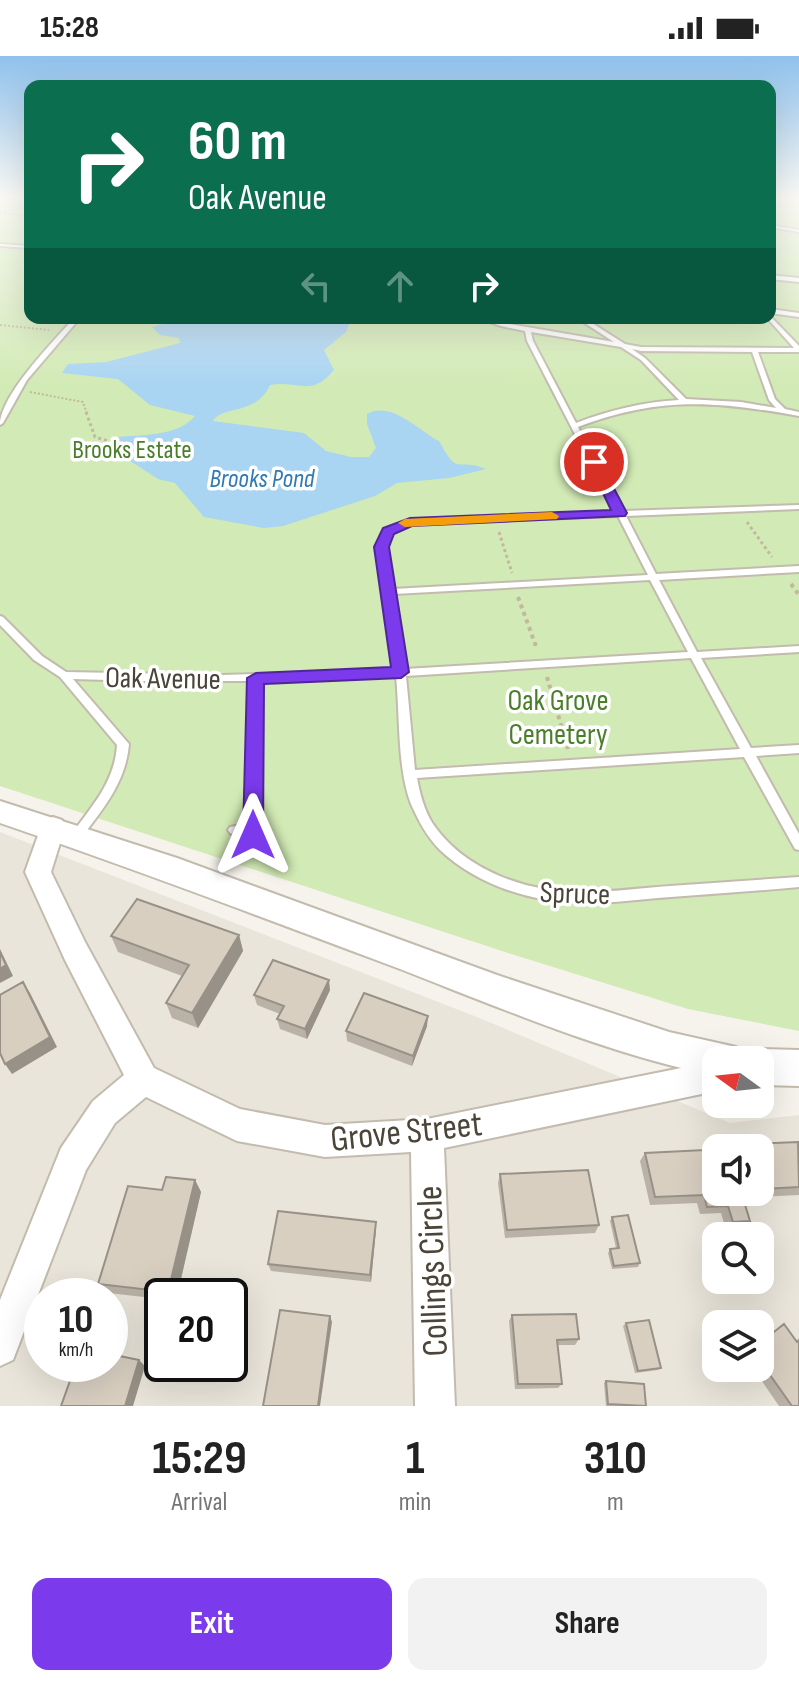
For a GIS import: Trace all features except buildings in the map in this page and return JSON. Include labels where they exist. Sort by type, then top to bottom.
[{"type":"street","points":[[0,812],[65,831],[497,991],[669,1049],[702,1056]]},
{"type":"street","points":[[0,1347],[73,1160],[104,1112],[143,1079],[75,951],[38,872],[65,831]]},
{"type":"street","points":[[774,1067],[799,1068]]},
{"type":"street","name":"Grove Street","points":[[143,1079],[237,1125],[325,1141],[427,1135],[702,1079]]},
{"type":"street","name":"Collings Circle","points":[[427,1135],[435,1406]]},
{"type":"lane","points":[[776,278],[799,280]]},
{"type":"lane","points":[[776,312],[799,315]]},
{"type":"lane","points":[[0,423],[19,387],[72,324]]},
{"type":"lane","points":[[507,324],[625,347],[799,350]]},
{"type":"lane","points":[[589,324],[657,372],[683,400]]},
{"type":"lane","points":[[775,324],[799,350]]},
{"type":"lane","points":[[575,337],[590,335],[595,328]]},
{"type":"lane","points":[[528,329],[530,341],[652,577],[799,845]]},
{"type":"lane","points":[[754,349],[772,400],[783,411]]},
{"type":"lane","points":[[575,426],[623,407],[683,400],[740,403],[799,414]]},
{"type":"lane","points":[[495,518],[799,507]]},
{"type":"lane","name":"Spruce","points":[[495,518],[410,522],[388,531],[382,547],[401,672],[415,798],[425,822],[447,848],[480,873],[518,890],[551,897],[584,898],[799,882]]},
{"type":"lane","points":[[388,592],[799,569]]},
{"type":"lane","points":[[0,619],[38,658],[64,675],[123,744],[123,758],[117,778],[65,831]]},
{"type":"lane","name":"Oak Avenue","points":[[64,675],[136,679],[256,678],[799,649]]},
{"type":"lane","points":[[234,830],[253,832],[256,678]]},
{"type":"lane","points":[[412,774],[799,749]]},
{"type":"path","points":[[0,325],[66,332]]},
{"type":"path","points":[[19,387],[36,394],[83,402],[95,437],[108,441]]},
{"type":"path","points":[[737,509],[781,570]]},
{"type":"path","points":[[495,518],[572,764]]},
{"type":"shaded area","points":[[0,832],[477,1017],[702,1111],[702,1118],[718,1118],[730,1123],[799,1115],[799,1406],[0,1406]]},
{"type":"green space","name":"Oak Grove Cemetery","points":[[0,259],[24,259],[24,324],[776,324],[776,259],[799,259],[799,1031],[688,1009],[0,786]]},
{"type":"water","name":"Brooks Pond","points":[[163,324],[349,324],[346,332],[324,350],[334,370],[326,378],[311,386],[270,385],[256,401],[217,416],[213,421],[304,433],[326,451],[351,457],[369,457],[376,448],[367,424],[367,414],[386,411],[404,418],[439,441],[455,463],[486,469],[449,478],[397,483],[375,496],[283,526],[264,528],[204,517],[175,483],[158,479],[107,446],[117,437],[170,431],[188,423],[195,416],[150,405],[118,379],[62,373],[68,364],[106,362],[180,343],[179,338],[160,335],[152,327]]},
{"type":"slow traffic","points":[[405,523],[552,516]]},
{"type":"route","points":[[253,835],[256,678],[401,672],[382,547],[388,531],[410,522],[620,513],[594,462]]},
{"type":"park label","name":"Brooks Estate","points":[[132,449]]}]
